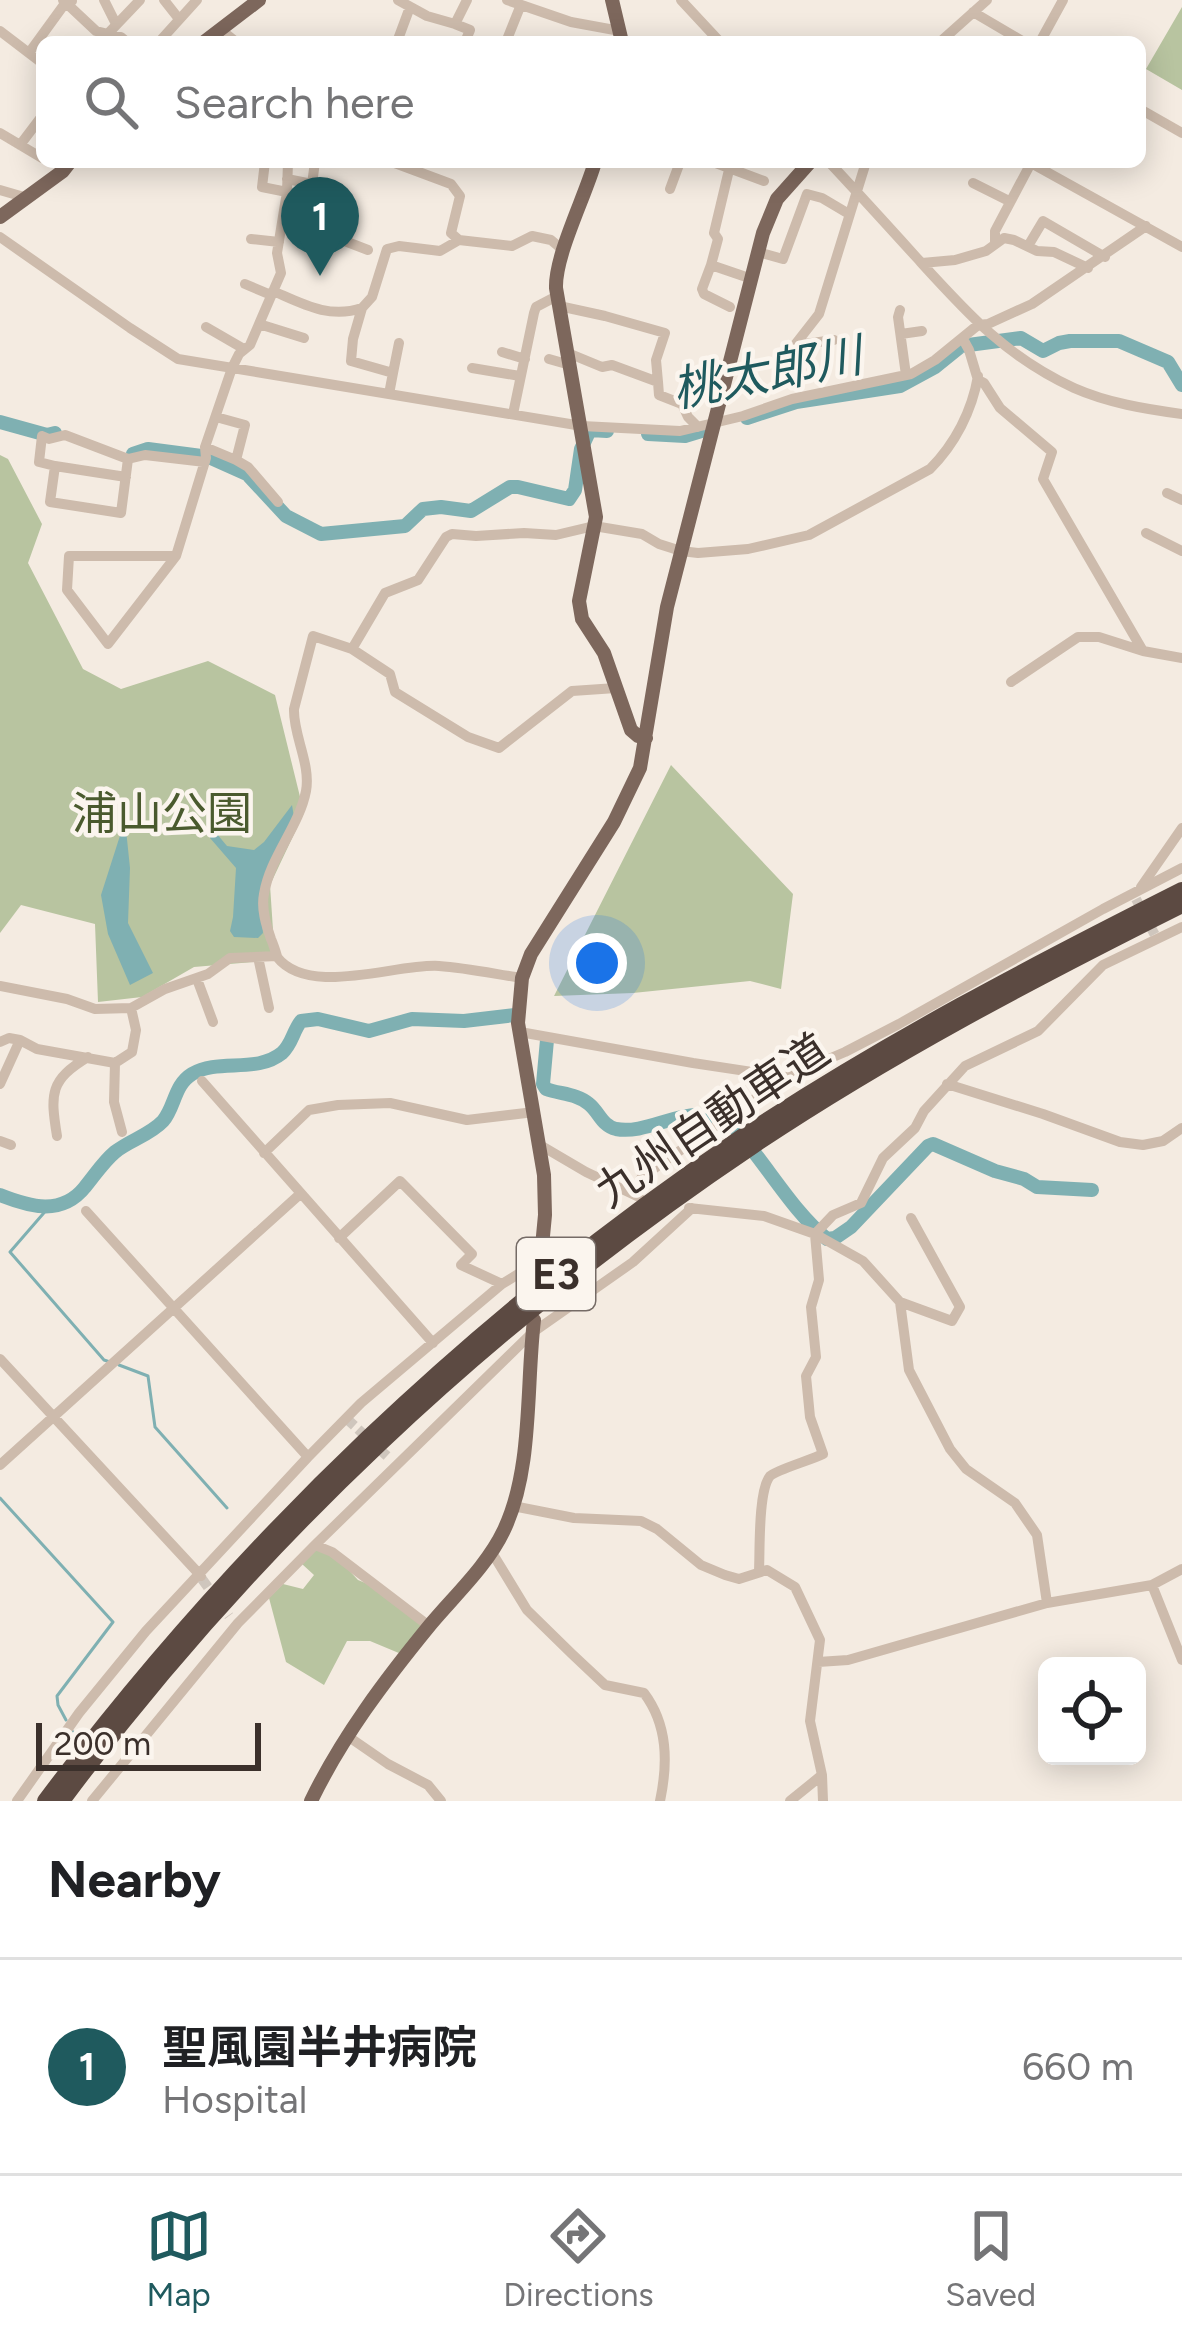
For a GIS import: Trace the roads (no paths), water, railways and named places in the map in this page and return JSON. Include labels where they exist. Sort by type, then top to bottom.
[{"type":"highway","name":"九州自動車道","points":[[46,1801],[194,1617],[269,1535],[368,1436],[499,1319],[640,1209],[826,1084],[951,1011],[1182,890]]},
{"type":"highway","name":"九州自動車道","points":[[62,1801],[205,1624],[279,1544],[450,1379],[560,1286],[715,1172],[833,1095],[990,1005],[1182,905]]},
{"type":"main road","points":[[212,36],[260,0]]},
{"type":"main road","points":[[612,0],[621,36]]},
{"type":"main road","points":[[0,217],[63,168]]},
{"type":"main road","points":[[593,168],[556,271],[594,500],[594,526],[579,601],[582,619],[604,653],[632,730],[646,738]]},
{"type":"main road","points":[[539,1278],[545,1198],[520,1032],[522,978],[541,935],[614,822],[640,768],[667,607],[758,252],[777,199],[805,168]]},
{"type":"main road","points":[[311,1801],[346,1735],[503,1534],[520,1478],[533,1327]]},
{"type":"street","points":[[104,0],[108,33]]},
{"type":"street","points":[[108,33],[140,0]]},
{"type":"street","points":[[164,0],[179,19]]},
{"type":"street","points":[[164,36],[197,0]]},
{"type":"street","points":[[398,0],[427,16],[470,30],[468,36]]},
{"type":"street","points":[[455,24],[467,0]]},
{"type":"street","points":[[507,0],[618,36]]},
{"type":"street","points":[[681,0],[714,36]]},
{"type":"street","points":[[947,36],[987,0]]},
{"type":"street","points":[[1043,36],[1064,0]]},
{"type":"street","points":[[42,36],[68,1],[96,31],[108,33]]},
{"type":"street","points":[[399,36],[410,7]]},
{"type":"street","points":[[508,36],[520,7]]},
{"type":"street","points":[[974,12],[1014,36]]},
{"type":"street","points":[[221,30],[228,36]]},
{"type":"street","points":[[0,31],[36,58]]},
{"type":"street","points":[[29,53],[36,44]]},
{"type":"street","points":[[1146,113],[1182,134]]},
{"type":"street","points":[[20,145],[36,124]]},
{"type":"street","points":[[0,133],[36,155]]},
{"type":"street","points":[[264,168],[262,187],[313,184]]},
{"type":"street","points":[[176,556],[69,556],[67,590],[108,644],[176,556],[232,368],[250,345],[281,273],[277,253],[288,168]]},
{"type":"street","points":[[314,168],[316,230],[368,250]]},
{"type":"street","points":[[408,168],[451,184],[460,196],[451,233],[459,240],[512,246],[532,236],[551,240],[564,251]]},
{"type":"street","points":[[667,188],[674,168]]},
{"type":"street","points":[[725,168],[764,181]]},
{"type":"street","points":[[835,168],[978,325],[1021,358],[1076,389],[1120,404],[1182,414]]},
{"type":"street","points":[[835,340],[792,350],[819,314],[864,168]]},
{"type":"street","points":[[995,242],[995,231],[1027,168]]},
{"type":"street","points":[[1039,168],[1180,240]]},
{"type":"street","points":[[729,170],[714,233],[718,239],[702,289],[730,307]]},
{"type":"street","points":[[973,182],[1009,201]]},
{"type":"street","points":[[0,190],[24,197]]},
{"type":"street","points":[[758,252],[783,260],[807,194],[849,214]]},
{"type":"street","points":[[1028,246],[1043,220],[1105,256]]},
{"type":"street","points":[[0,237],[178,359],[582,426],[680,431],[792,399],[906,375],[935,361],[978,325],[1033,304],[1146,226]]},
{"type":"street","points":[[251,238],[279,242]]},
{"type":"street","points":[[922,263],[986,251],[1004,238],[1037,251],[1054,252],[1088,268]]},
{"type":"street","points":[[393,373],[351,361],[362,308],[372,297],[387,249],[440,251],[459,240]]},
{"type":"street","points":[[711,265],[752,279]]},
{"type":"street","points":[[245,284],[320,311],[362,308]]},
{"type":"street","points":[[513,414],[536,308],[558,301],[665,332],[656,360],[659,395],[682,404],[698,427]]},
{"type":"street","points":[[900,310],[906,375]]},
{"type":"street","points":[[225,317],[212,330],[244,350]]},
{"type":"street","points":[[259,324],[304,338]]},
{"type":"street","points":[[901,334],[922,331]]},
{"type":"street","points":[[963,339],[977,380],[1000,408],[1052,452],[1043,479],[1143,651]]},
{"type":"street","points":[[389,394],[399,343]]},
{"type":"street","points":[[502,352],[526,359]]},
{"type":"street","points":[[549,359],[602,367],[612,364],[658,382]]},
{"type":"street","points":[[472,368],[520,376]]},
{"type":"street","points":[[352,649],[385,593],[418,580],[452,534],[556,535],[594,526],[642,534],[659,544],[698,553],[748,549],[809,536],[921,476],[939,460],[970,412],[978,376]]},
{"type":"street","points":[[216,417],[245,425],[236,460]]},
{"type":"street","points":[[126,477],[39,462],[42,436],[64,435],[128,460],[145,455],[205,462]]},
{"type":"street","points":[[205,448],[236,460],[255,474],[278,502]]},
{"type":"street","points":[[55,466],[50,502],[121,513],[128,460]]},
{"type":"street","points":[[1167,493],[1182,500]]},
{"type":"street","points":[[1146,533],[1181,548]]},
{"type":"street","points":[[522,978],[436,965],[363,975],[312,974],[294,969],[277,956],[263,898],[308,786],[294,709],[314,636],[352,649],[390,674],[395,692],[468,737],[499,748],[572,691],[616,688]]},
{"type":"street","points":[[1011,682],[1078,637],[1099,637],[1182,658]]},
{"type":"street","points":[[1136,894],[1182,829]]},
{"type":"street","points":[[540,1145],[636,1195],[641,1177],[786,1077],[899,1024],[1182,868]]},
{"type":"street","points":[[759,1571],[768,1479],[774,1472],[823,1454],[809,1417],[806,1376],[815,1357],[812,1307],[819,1280],[815,1234],[833,1215],[861,1203],[884,1158],[965,1066],[1038,1031],[1103,965],[1182,927]]},
{"type":"street","points":[[0,986],[95,1009],[130,1008],[197,979],[230,958],[277,956]]},
{"type":"street","points":[[258,957],[268,1008]]},
{"type":"street","points":[[197,979],[213,1022]]},
{"type":"street","points":[[0,1042],[20,1040],[37,1049],[115,1064],[132,1052],[136,1030],[130,1008]]},
{"type":"street","points":[[520,1032],[786,1077]]},
{"type":"street","points":[[0,1084],[20,1040]]},
{"type":"street","points":[[57,1136],[57,1083],[64,1071],[88,1057]]},
{"type":"street","points":[[115,1064],[114,1102],[122,1132]]},
{"type":"street","points":[[202,1082],[434,1343]]},
{"type":"street","points":[[946,1084],[1120,1142],[1163,1141],[1182,1128]]},
{"type":"street","points":[[264,1153],[309,1110],[390,1103],[467,1120],[534,1112]]},
{"type":"street","points":[[339,1238],[400,1181],[472,1254],[461,1265],[502,1284]]},
{"type":"street","points":[[0,1465],[299,1195]]},
{"type":"street","points":[[92,1801],[234,1620],[315,1544],[393,1459],[533,1327],[633,1262],[686,1208],[764,1216],[815,1234],[863,1261],[900,1302],[952,1321],[960,1307],[911,1218]]},
{"type":"street","points":[[86,1211],[308,1457]]},
{"type":"street","points":[[17,1801],[79,1713],[146,1631],[308,1457],[361,1403],[502,1284],[541,1260]]},
{"type":"street","points":[[900,1302],[909,1370],[950,1449],[966,1469],[1015,1503],[1037,1535],[1047,1603]]},
{"type":"street","points":[[0,1359],[201,1576]]},
{"type":"street","points":[[513,1506],[574,1518],[641,1521],[701,1565],[739,1579],[767,1570],[795,1587],[820,1640],[810,1721],[823,1801]]},
{"type":"street","points":[[315,1544],[429,1626]]},
{"type":"street","points":[[491,1551],[527,1610],[572,1654],[605,1685],[644,1693],[652,1704],[665,1737],[660,1801]]},
{"type":"street","points":[[818,1662],[848,1660],[1047,1603],[1152,1585],[1182,1569]]},
{"type":"street","points":[[1152,1585],[1182,1660]]},
{"type":"street","points":[[346,1735],[428,1785],[441,1801]]},
{"type":"street","points":[[790,1801],[822,1775]]},
{"type":"water","points":[[292,805],[294,817],[260,899],[263,933],[258,938],[234,937],[230,931],[236,868],[210,838],[212,828],[227,846],[254,850]]},
{"type":"water","points":[[125,820],[130,868],[128,923],[153,973],[130,985],[108,934],[101,895]]},
{"type":"waterway","name":"桃太郎川","points":[[747,418],[796,402],[900,386],[961,346],[1021,338],[1043,351],[1070,341],[1119,341],[1168,362],[1182,385]]},
{"type":"waterway","name":"桃太郎川","points":[[0,422],[55,433]]},
{"type":"waterway","name":"桃太郎川","points":[[648,434],[685,436],[708,429]]},
{"type":"waterway","name":"桃太郎川","points":[[133,454],[148,449],[209,457],[247,474],[286,516],[321,534],[405,526],[423,509],[471,511],[510,487],[569,499],[590,430],[607,431]]},
{"type":"waterway","points":[[0,1195],[34,1205],[66,1202],[115,1152],[163,1121],[192,1074],[272,1059],[282,1053],[301,1021],[318,1019],[369,1031],[412,1019],[464,1021],[515,1015]]},
{"type":"waterway","points":[[547,1040],[546,1089],[585,1101],[616,1129],[688,1116],[718,1118],[737,1131],[796,1208],[827,1239],[851,1227],[933,1144],[1037,1187],[1092,1190]]},
{"type":"waterway","points":[[49,1207],[10,1252],[110,1362]]},
{"type":"waterway","points":[[119,1365],[148,1376],[155,1427],[227,1508]]},
{"type":"waterway","points":[[0,1498],[113,1622],[57,1696],[66,1720]]},
{"type":"waterway","points":[[71,1729],[80,1746]]},
{"type":"tunnel","points":[[1136,899],[1157,939]]},
{"type":"tunnel","points":[[347,1419],[387,1456]]},
{"type":"tunnel","points":[[202,1579],[229,1616]]},
{"type":"place","name":"聖風園半井病院","points":[[320,276]]},
{"type":"park label","name":"浦山公園","points":[[162,813]]}]
